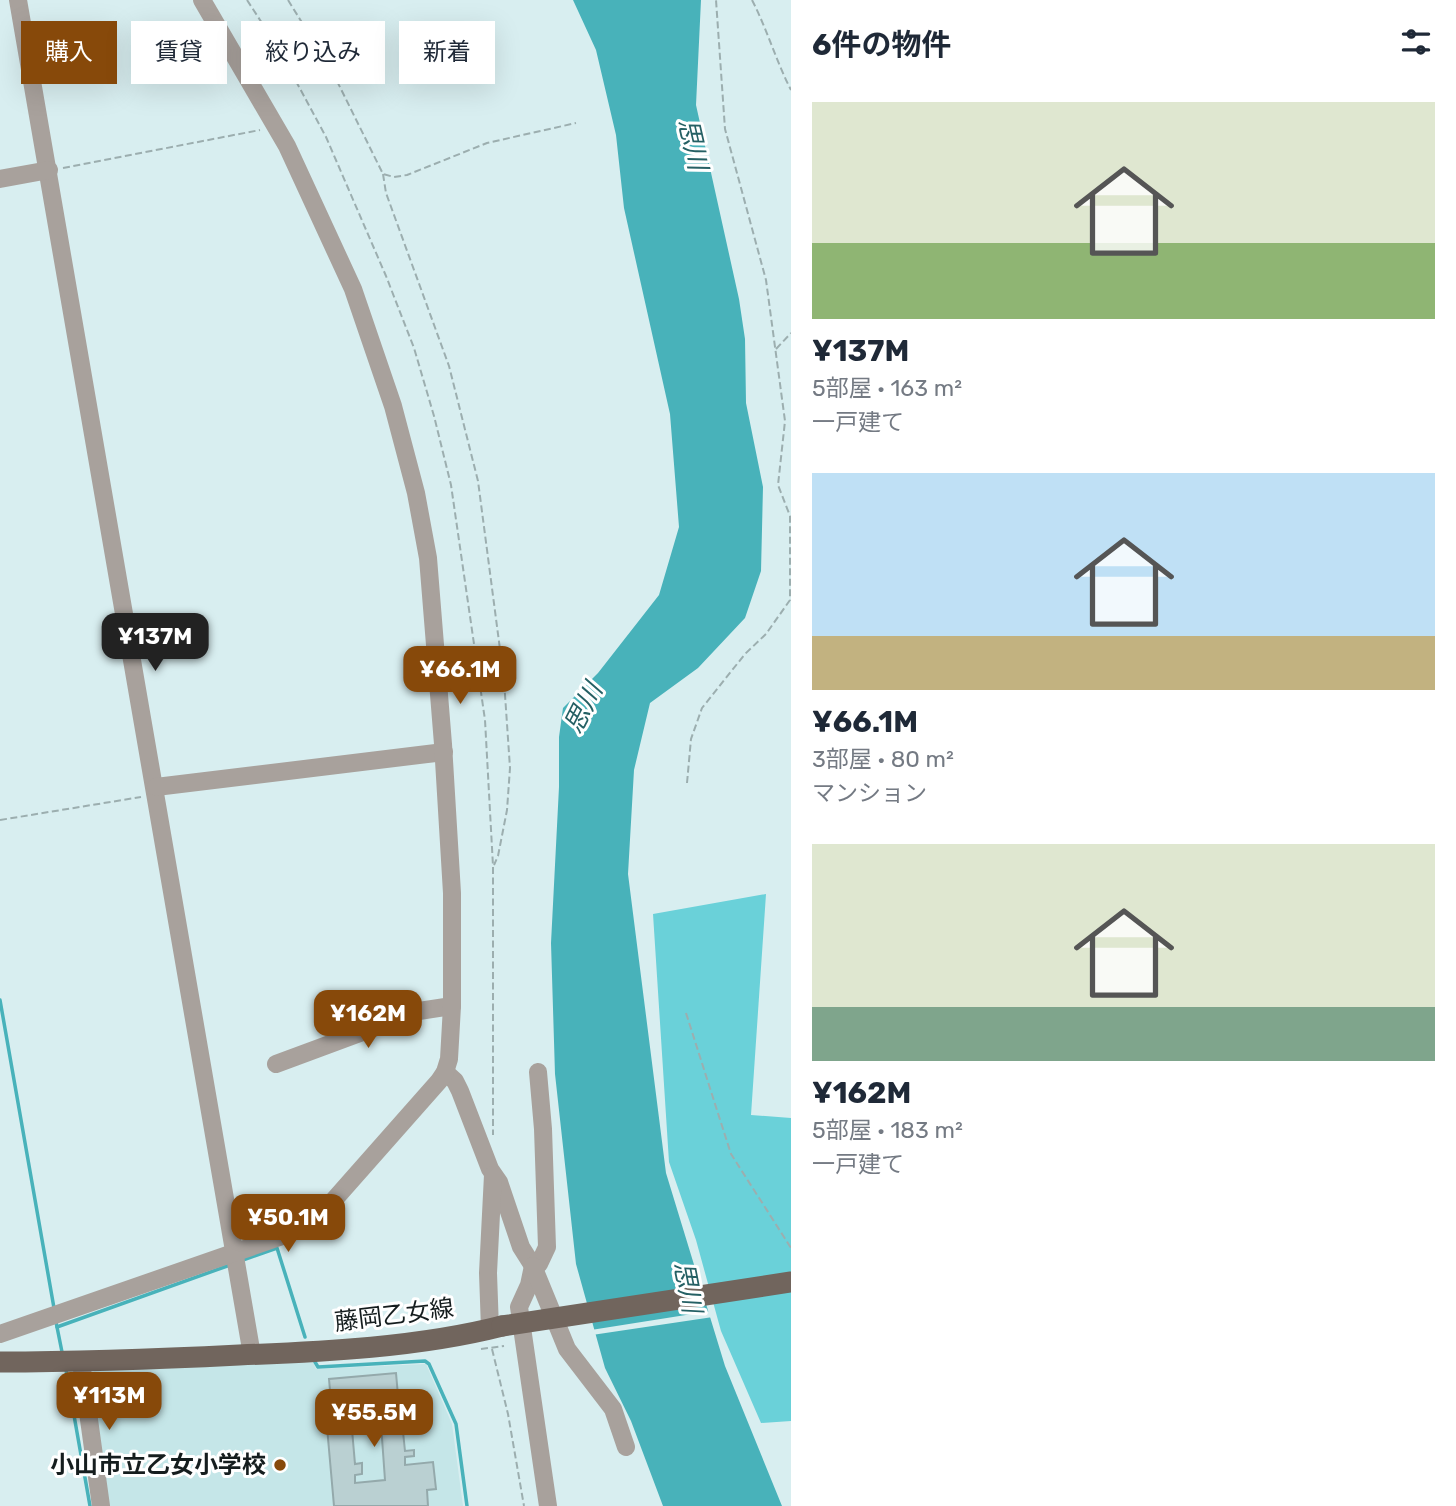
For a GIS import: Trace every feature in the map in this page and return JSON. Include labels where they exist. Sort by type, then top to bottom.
[{"type":"main road","name":"藤岡乙女線","points":[[0,1362],[80,1362],[252,1355],[495,1334],[791,1282]]},
{"type":"street","points":[[18,0],[236,1250],[252,1355]]},
{"type":"street","points":[[0,1334],[48,1315],[288,1234],[311,1222],[333,1201],[445,1072],[449,1059],[452,893],[444,752],[426,545],[413,480],[393,406],[353,289],[287,146],[202,0]]},
{"type":"street","points":[[0,179],[48,170]]},
{"type":"street","points":[[156,791],[444,752]]},
{"type":"street","points":[[276,1064],[419,1011],[452,1006]]},
{"type":"street","points":[[445,1072],[455,1081],[460,1091],[490,1170],[567,1349],[612,1409],[626,1447]]},
{"type":"street","points":[[533,1266],[539,1264],[547,1247],[538,1072]]},
{"type":"street","points":[[493,1172],[488,1273],[495,1334]]},
{"type":"street","points":[[533,1266],[529,1285],[519,1307],[548,1506]]},
{"type":"street","points":[[80,1362],[101,1506]]},
{"type":"path","points":[[288,0],[332,71],[383,174],[386,193],[449,366],[478,481],[505,680],[510,768],[507,810],[498,856],[493,866]]},
{"type":"path","points":[[687,783],[691,739],[702,708],[773,625],[790,600],[791,516],[778,485],[785,421],[766,280],[725,129],[716,0]]},
{"type":"path","points":[[752,0],[791,90]]},
{"type":"path","points":[[48,170],[259,131],[264,104]]},
{"type":"path","points":[[383,174],[394,177],[407,175],[487,143],[576,124]]},
{"type":"path","points":[[775,350],[791,333]]},
{"type":"path","points":[[0,820],[156,791]]},
{"type":"path","points":[[686,1013],[731,1154],[791,1248]]},
{"type":"path","points":[[495,1334],[524,1506]]},
{"type":"shaded area","points":[[766,894],[751,1115],[791,1118],[791,1421],[761,1423],[721,1331],[696,1240],[669,1162],[653,914]]},
{"type":"shaded area","name":"小山市立乙女小学校","points":[[313,1362],[316,1369],[426,1364],[452,1424],[463,1506],[108,1506],[90,1377],[95,1370]]},
{"type":"water","name":"思川","points":[[573,0],[701,0],[696,105],[739,299],[745,339],[746,403],[763,487],[761,571],[745,618],[698,668],[650,703],[634,770],[628,874],[666,1173],[725,1366],[782,1506],[663,1506],[631,1421],[605,1368],[576,1264],[555,1074],[551,943],[559,737],[563,708],[598,673],[659,595],[679,527],[670,414],[624,208],[616,135],[596,50]]},
{"type":"pier","points":[[711,1311],[713,1317],[592,1335],[591,1330]]},
{"type":"building","points":[[396,1373],[399,1407],[363,1410],[364,1417],[351,1418],[355,1464],[362,1463],[362,1474],[355,1475],[355,1483],[385,1480],[381,1424],[402,1422],[405,1451],[414,1450],[414,1456],[405,1457],[405,1465],[433,1462],[436,1489],[427,1490],[428,1506],[334,1506],[327,1427],[346,1425],[345,1412],[332,1413],[329,1379]]},
{"type":"waterway","points":[[0,1000],[54,1308]]},
{"type":"waterway","points":[[240,1261],[277,1248],[305,1337]]},
{"type":"waterway","points":[[57,1327],[230,1265]]},
{"type":"waterway","points":[[56,1322],[62,1352]]},
{"type":"waterway","points":[[315,1362],[318,1367],[425,1361],[429,1364],[456,1424],[467,1506]]},
{"type":"waterway","points":[[66,1370],[90,1506]]},
{"type":"place","name":"小山市立乙女小学校","points":[[280,1465]]}]
